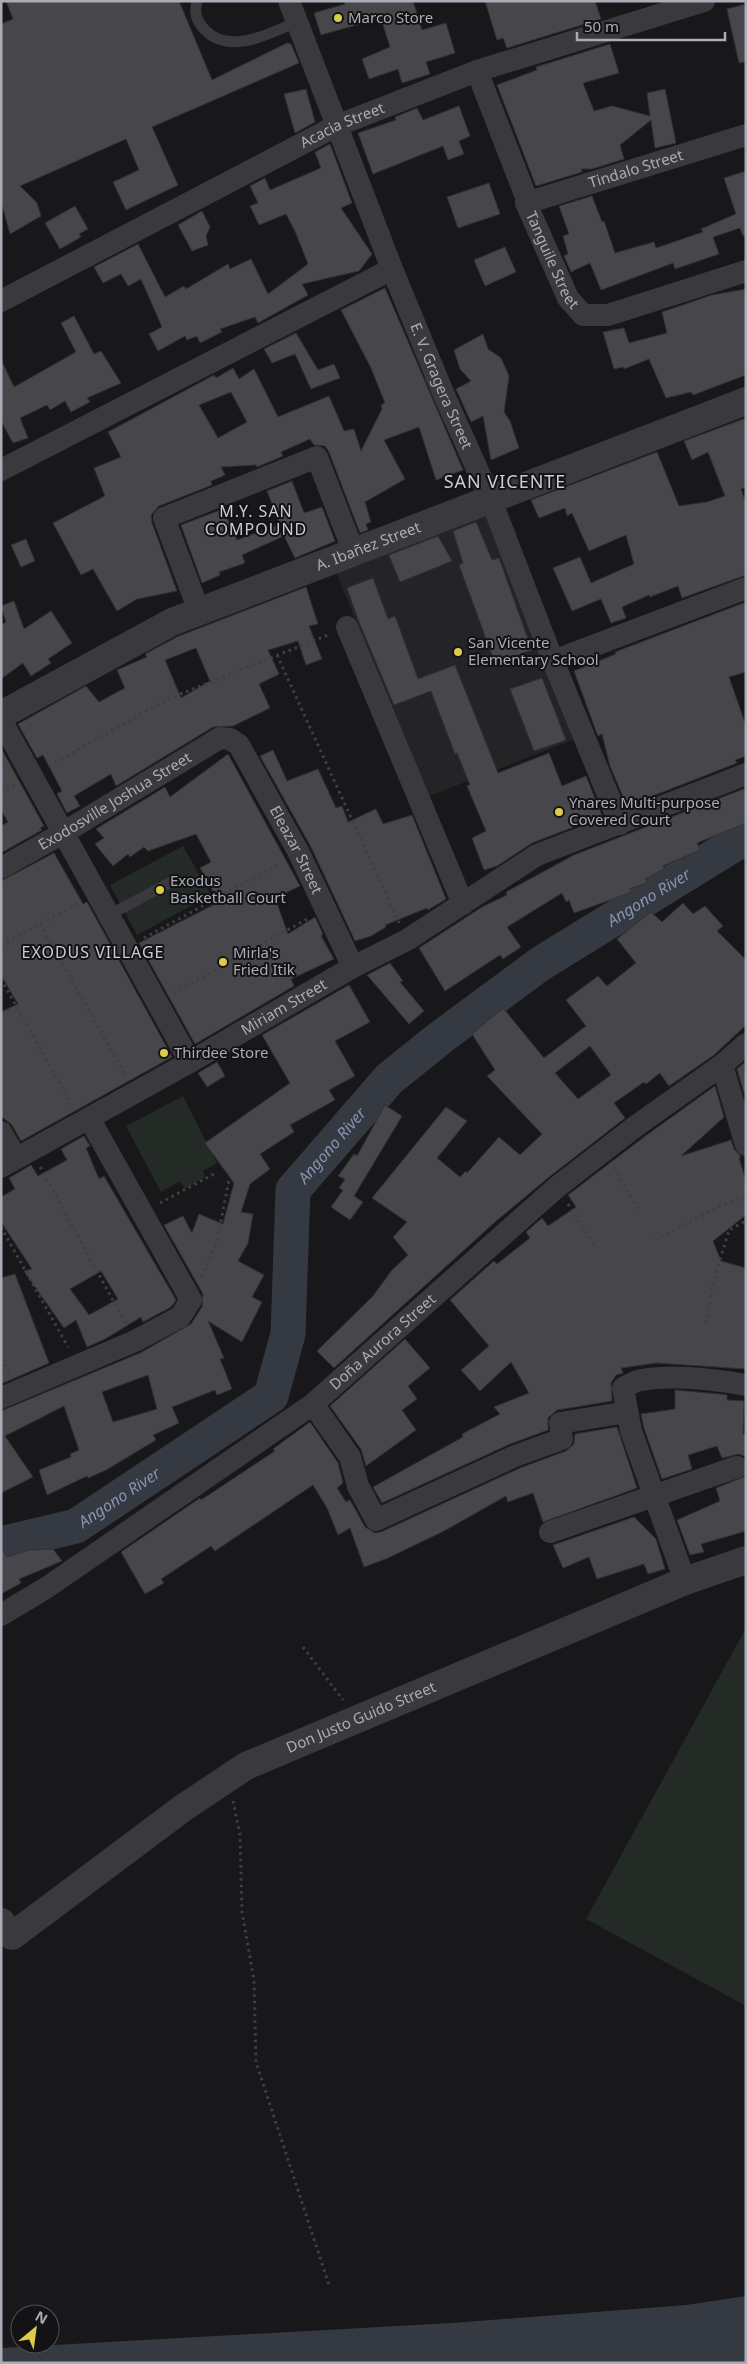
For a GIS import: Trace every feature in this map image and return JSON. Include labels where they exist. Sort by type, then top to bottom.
[{"type":"street","name":"Acacia Street","points":[[1,302],[336,126],[477,71],[704,1]]},
{"type":"street","name":"E. V. Gragera Street","points":[[292,11],[392,269],[444,395],[491,500],[553,661],[620,824]]},
{"type":"street","name":"Tanguile Street","points":[[477,71],[526,197],[526,203],[568,298],[583,315],[608,315],[746,271]]},
{"type":"street","name":"Tindalo Street","points":[[526,203],[746,135]]},
{"type":"street","points":[[1,470],[392,269]]},
{"type":"street","name":"A. Ibañez Street","points":[[1,715],[172,622],[746,401]]},
{"type":"street","points":[[199,611],[164,518],[317,457],[354,553]]},
{"type":"street","points":[[553,661],[746,588]]},
{"type":"street","points":[[347,627],[463,904]]},
{"type":"street","points":[[1,720],[190,1062]]},
{"type":"street","name":"Exodosville Joshua Street","points":[[1,868],[63,834],[220,738],[230,739]]},
{"type":"street","name":"Eleazar Street","points":[[230,739],[240,746],[299,853],[353,967]]},
{"type":"street","name":"Miriam Street","points":[[16,1159],[190,1062],[353,967],[407,940],[537,855],[746,774]]},
{"type":"street","name":"Doña Aurora Street","points":[[1,1616],[79,1565],[313,1404],[557,1187],[746,1044]]},
{"type":"street","points":[[722,1064],[746,1145]]},
{"type":"street","points":[[1,1398],[135,1341],[180,1317],[190,1300],[142,1213],[85,1120]]},
{"type":"street","points":[[1,1132],[16,1159]]},
{"type":"street","points":[[685,1581],[652,1496],[631,1431],[623,1388],[639,1380],[710,1378],[746,1385]]},
{"type":"street","points":[[313,1404],[350,1457],[358,1486],[376,1520],[515,1456],[562,1440],[560,1423],[628,1412]]},
{"type":"street","points":[[550,1532],[737,1467]]},
{"type":"street","name":"Don Justo Guido Street","points":[[5,1934],[246,1766],[685,1581],[746,1560]]},
{"type":"lane","points":[[197,1],[195,10],[197,22],[209,34],[227,43],[246,40],[292,11]]},
{"type":"lane","points":[[109,915],[175,880]]},
{"type":"path","points":[[1,792],[168,699],[347,627]]},
{"type":"path","points":[[278,655],[407,940]]},
{"type":"path","points":[[126,948],[299,853]]},
{"type":"path","points":[[1,945],[97,893]]},
{"type":"path","points":[[156,1002],[326,910]]},
{"type":"path","points":[[40,924],[135,1092]]},
{"type":"path","points":[[1,979],[85,1120]]},
{"type":"path","points":[[604,1150],[639,1212]]},
{"type":"path","points":[[16,1159],[135,1341]]},
{"type":"path","points":[[142,1213],[216,1173]]},
{"type":"path","points":[[190,1300],[217,1241],[229,1180]]},
{"type":"path","points":[[557,1187],[594,1245]]},
{"type":"path","points":[[655,1240],[718,1207],[746,1197]]},
{"type":"path","points":[[706,1323],[712,1286],[729,1230],[746,1221]]},
{"type":"path","points":[[1,1227],[78,1365]]},
{"type":"path","points":[[303,1646],[339,1692],[350,1713],[356,1719]]},
{"type":"path","points":[[228,1778],[240,1835],[242,1912],[254,1980],[256,2062],[329,2286]]},
{"type":"shaded area","name":"San Vicente Elementary School","points":[[494,511],[580,737],[427,797],[334,567]]},
{"type":"shaded area","name":"Exodus Basketball Court","points":[[183,846],[211,895],[137,935],[110,885]]},
{"type":"shaded area","points":[[183,1096],[217,1163],[203,1171],[205,1177],[185,1189],[180,1181],[161,1192],[126,1126]]},
{"type":"shaded area","points":[[746,1628],[746,2006],[586,1919]]},
{"type":"shaded area","points":[[746,2296],[746,2363],[1,2363],[1,2348],[10,2348],[10,2354],[60,2354],[60,2345],[451,2323],[686,2305]]},
{"type":"building","points":[[6,1],[179,1],[212,80],[287,43],[291,44],[299,63],[152,127],[178,185],[126,210],[113,182],[139,170],[126,139],[20,186],[37,203],[41,216],[10,234],[1,201],[1,24],[13,19]]},
{"type":"building","points":[[344,1],[413,1],[422,30],[446,23],[455,53],[426,62],[430,74],[402,83],[398,69],[369,79],[362,59],[390,47],[381,18],[321,35],[314,13],[345,4]]},
{"type":"building","points":[[485,1],[595,1],[601,19],[507,48],[503,38],[497,40]]},
{"type":"building","points":[[746,4],[746,62],[739,63],[727,9]]},
{"type":"building","points":[[610,44],[619,73],[583,83],[594,111],[612,106],[650,116],[647,93],[665,89],[676,143],[655,148],[651,120],[620,145],[624,159],[592,169],[581,169],[582,172],[536,186],[497,85],[537,70],[536,67]]},
{"type":"building","points":[[306,89],[315,122],[295,133],[284,94]]},
{"type":"building","points":[[459,106],[470,136],[459,141],[464,154],[448,160],[443,146],[373,174],[358,133],[396,120],[395,117],[417,108],[423,120]]},
{"type":"building","points":[[330,144],[352,203],[341,208],[372,254],[359,271],[302,284],[308,295],[258,323],[255,317],[220,329],[222,332],[200,343],[197,336],[187,340],[185,336],[158,351],[149,334],[162,327],[141,279],[128,286],[121,274],[103,283],[94,267],[138,244],[165,297],[184,286],[186,289],[228,264],[230,269],[251,259],[268,294],[308,264],[286,214],[259,225],[250,206],[258,203],[250,186],[265,178],[270,190],[321,168],[315,152]]},
{"type":"building","points":[[746,171],[746,235],[743,236],[740,228],[713,237],[719,254],[675,269],[673,263],[601,290],[590,263],[571,272],[564,256],[568,254],[563,236],[569,234],[559,206],[592,196],[602,222],[604,221],[615,253],[654,242],[656,248],[703,232],[701,229],[736,214],[724,178]]},
{"type":"building","points":[[489,183],[500,214],[458,228],[447,197]]},
{"type":"building","points":[[75,206],[88,229],[79,234],[81,237],[60,249],[45,223]]},
{"type":"building","points":[[202,211],[210,227],[206,236],[208,245],[192,251],[178,225]]},
{"type":"building","points":[[505,247],[516,272],[485,286],[474,260]]},
{"type":"building","points":[[385,288],[463,470],[436,480],[419,427],[384,440],[405,479],[365,502],[371,522],[366,524],[368,530],[360,533],[325,446],[314,445],[310,439],[281,452],[283,456],[257,467],[256,465],[221,467],[225,475],[211,481],[212,485],[159,506],[151,515],[152,523],[177,591],[137,599],[117,611],[93,569],[81,575],[53,523],[105,496],[94,468],[121,457],[108,432],[214,375],[216,378],[233,368],[239,379],[254,369],[278,417],[329,396],[344,431],[354,429],[361,451],[382,409],[381,405],[385,403],[371,368],[341,310]],"holes":[[[231,392],[247,422],[218,438],[199,405]]]},
{"type":"building","points":[[746,289],[746,375],[693,395],[691,392],[666,398],[649,359],[624,369],[623,367],[614,369],[603,332],[624,328],[629,343],[667,333],[662,312],[712,295]]},
{"type":"building","points":[[74,316],[94,354],[101,351],[121,383],[87,398],[90,402],[71,412],[65,401],[50,410],[47,405],[20,418],[28,438],[13,443],[1,421],[1,359],[14,387],[76,352],[61,323]]},
{"type":"building","points":[[296,333],[318,370],[334,364],[340,378],[311,389],[295,354],[272,363],[264,349]]},
{"type":"building","points":[[483,334],[488,349],[501,358],[509,376],[504,412],[510,421],[519,448],[491,460],[483,416],[471,422],[456,389],[471,381],[460,369],[454,350]]},
{"type":"building","points":[[746,418],[746,487],[741,489],[746,503],[746,575],[682,598],[678,586],[650,597],[649,595],[622,607],[626,618],[611,623],[601,599],[572,611],[553,568],[580,557],[591,583],[634,564],[626,535],[589,551],[572,513],[567,516],[565,508],[539,518],[531,500],[657,452],[679,506],[707,502],[725,496],[708,452],[692,460],[684,441]]},
{"type":"building","points":[[292,481],[304,513],[322,507],[335,541],[295,558],[284,536],[242,555],[245,563],[219,572],[220,575],[202,583],[181,525],[223,509],[237,540],[280,524],[267,491]]},
{"type":"building","points":[[476,522],[492,560],[499,558],[532,650],[495,663],[459,565],[463,563],[453,531]]},
{"type":"building","points":[[438,536],[452,561],[400,582],[389,555]]},
{"type":"building","points":[[26,539],[35,561],[21,567],[11,545]]},
{"type":"building","points":[[373,578],[388,619],[395,616],[418,679],[455,665],[498,773],[549,753],[562,786],[586,776],[602,816],[532,843],[497,866],[484,870],[472,838],[486,831],[467,786],[470,785],[457,753],[455,754],[431,691],[394,705],[359,622],[347,588]]},
{"type":"building","points":[[306,587],[318,624],[309,626],[322,659],[306,665],[298,641],[268,650],[279,674],[259,684],[270,708],[233,726],[213,727],[116,786],[111,774],[74,796],[80,806],[67,813],[57,794],[62,791],[43,755],[37,758],[18,724],[86,686],[99,702],[125,688],[117,670],[147,657],[145,654],[179,636]],"holes":[[[196,648],[210,681],[181,698],[165,660]]]},
{"type":"building","points":[[14,601],[24,629],[51,611],[72,643],[48,659],[51,663],[31,676],[23,663],[1,679],[1,625],[6,622],[1,606]]},
{"type":"building","points":[[746,602],[746,672],[729,677],[746,726],[746,756],[735,760],[737,763],[627,806],[610,766],[602,734],[598,736],[574,671],[616,654],[615,652]]},
{"type":"building","points":[[542,678],[566,740],[534,751],[510,689]]},
{"type":"building","points":[[1,748],[44,826],[40,828],[42,830],[1,853],[1,826],[8,822],[1,810]]},
{"type":"building","points":[[273,750],[287,781],[318,769],[336,808],[342,806],[348,822],[376,809],[383,824],[412,815],[446,899],[428,910],[427,908],[385,925],[386,927],[371,936],[355,941],[311,847],[260,756]]},
{"type":"building","points":[[228,754],[300,886],[275,898],[288,934],[315,917],[323,934],[321,936],[334,959],[291,979],[294,986],[195,1044],[139,943],[219,902],[200,868],[211,862],[196,834],[148,851],[144,847],[130,857],[128,854],[113,866],[95,844],[104,838],[96,829],[165,787],[170,797]]},
{"type":"building","points":[[746,788],[746,823],[697,843],[700,850],[663,866],[664,869],[645,879],[647,883],[629,889],[632,892],[574,913],[569,900],[566,902],[562,893],[507,927],[521,947],[503,959],[500,955],[445,991],[419,948],[482,907],[507,895],[506,892],[574,855]]},
{"type":"building","points":[[54,853],[83,904],[87,902],[172,1057],[21,1141],[12,1125],[1,1116],[1,1012],[18,1004],[1,975],[1,881]]},
{"type":"building","points":[[683,903],[693,914],[705,906],[723,926],[717,931],[746,960],[746,1025],[714,1055],[669,1086],[660,1073],[646,1084],[644,1082],[614,1103],[625,1118],[495,1222],[334,1368],[317,1351],[373,1296],[392,1270],[408,1255],[393,1237],[407,1222],[372,1198],[446,1107],[467,1121],[437,1158],[460,1177],[466,1171],[467,1173],[499,1137],[520,1155],[542,1134],[487,1076],[495,1070],[472,1034],[503,1008],[544,1058],[586,1026],[566,1000],[598,976],[607,986],[636,963],[617,939],[651,912],[662,922]],"holes":[[[590,1046],[611,1075],[578,1099],[555,1073]]]},
{"type":"building","points":[[390,963],[403,981],[400,982],[424,1011],[409,1024],[367,975]]},
{"type":"building","points":[[349,985],[370,1022],[335,1041],[355,1076],[329,1090],[335,1100],[290,1125],[294,1132],[260,1154],[270,1169],[250,1184],[241,1212],[253,1214],[248,1243],[238,1261],[264,1275],[252,1297],[262,1302],[242,1342],[208,1321],[224,1358],[220,1359],[232,1389],[217,1395],[215,1390],[172,1407],[179,1423],[153,1435],[156,1440],[106,1470],[88,1478],[87,1476],[47,1495],[39,1470],[71,1457],[70,1454],[79,1450],[64,1406],[5,1436],[33,1477],[1,1493],[1,1411],[140,1353],[191,1324],[202,1307],[203,1294],[164,1225],[183,1216],[192,1233],[199,1214],[223,1224],[234,1183],[205,1143],[290,1083],[262,1035]],"holes":[[[148,1375],[157,1409],[113,1422],[102,1392]]]},
{"type":"building","points":[[217,1062],[225,1076],[207,1087],[198,1073]]},
{"type":"building","points":[[745,1062],[746,1092],[744,1093],[737,1069]]},
{"type":"building","points":[[715,1086],[724,1117],[681,1156],[731,1140],[734,1149],[741,1157],[739,1158],[746,1181],[746,1215],[713,1241],[721,1261],[746,1268],[746,1369],[657,1363],[621,1368],[623,1373],[616,1375],[611,1383],[612,1401],[557,1410],[548,1418],[548,1430],[510,1444],[382,1503],[373,1487],[463,1437],[462,1434],[500,1414],[494,1407],[529,1393],[511,1362],[480,1391],[461,1370],[489,1346],[450,1300],[494,1261],[497,1264],[530,1238],[526,1232],[542,1218],[548,1226],[576,1207],[568,1195]]},
{"type":"building","points":[[385,1105],[402,1116],[354,1196],[363,1202],[350,1220],[331,1207],[343,1190],[339,1188],[345,1179],[338,1176],[354,1154],[357,1156]]},
{"type":"building","points":[[84,1136],[90,1146],[86,1148],[99,1179],[104,1176],[176,1300],[171,1307],[143,1322],[141,1317],[105,1339],[87,1347],[76,1320],[64,1328],[24,1271],[32,1269],[1,1222],[1,1197],[15,1189],[9,1178],[31,1165],[38,1176],[67,1160],[61,1149]],"holes":[[[101,1271],[118,1299],[89,1315],[70,1289]]]},
{"type":"building","points":[[15,1274],[49,1363],[1,1384],[1,1278]]},
{"type":"building","points":[[405,1339],[430,1368],[408,1386],[417,1399],[402,1410],[416,1430],[366,1466],[361,1449],[330,1406]]},
{"type":"building","points":[[675,1390],[727,1395],[727,1400],[744,1401],[743,1434],[746,1434],[746,1457],[739,1454],[722,1458],[717,1446],[688,1455],[692,1469],[662,1479],[641,1414],[675,1409]]},
{"type":"building","points":[[310,1422],[338,1463],[343,1483],[337,1488],[346,1502],[350,1500],[365,1527],[375,1533],[381,1532],[520,1468],[566,1451],[574,1444],[575,1434],[617,1427],[637,1488],[543,1522],[533,1493],[508,1502],[506,1496],[444,1531],[388,1558],[364,1567],[350,1528],[338,1535],[327,1508],[313,1485],[215,1551],[211,1546],[161,1579],[164,1583],[145,1594],[121,1552],[200,1498],[201,1500],[275,1451],[273,1449]]},
{"type":"building","points":[[746,1476],[746,1531],[701,1544],[704,1552],[690,1555],[677,1520],[720,1501],[716,1488]]},
{"type":"building","points":[[634,1517],[656,1539],[665,1569],[648,1574],[644,1564],[597,1579],[589,1557],[563,1568],[553,1545]]},
{"type":"building","points":[[1,1548],[7,1557],[29,1550],[53,1549],[62,1561],[19,1579],[21,1583],[1,1594]]},
{"type":"waterway","name":"Angono River","points":[[1,1544],[76,1526],[271,1396],[288,1334],[293,1190],[389,1079],[440,1038],[540,964],[746,837]]},
{"type":"place","name":"Marco Store","points":[[338,18]]},
{"type":"place","name":"San Vicente Elementary School","points":[[458,652]]},
{"type":"place","name":"Ynares Multi-purpose Covered Court","points":[[559,812]]},
{"type":"place","name":"Exodus Basketball Court","points":[[160,890]]},
{"type":"place","name":"Mirla's Fried Itik","points":[[223,962]]},
{"type":"place","name":"Thirdee Store","points":[[164,1053]]},
{"type":"district","name":"SAN VICENTE","points":[[505,482]]},
{"type":"district","name":"M.Y. SAN COMPOUND","points":[[256,520]]},
{"type":"district","name":"EXODUS VILLAGE","points":[[93,952]]}]
